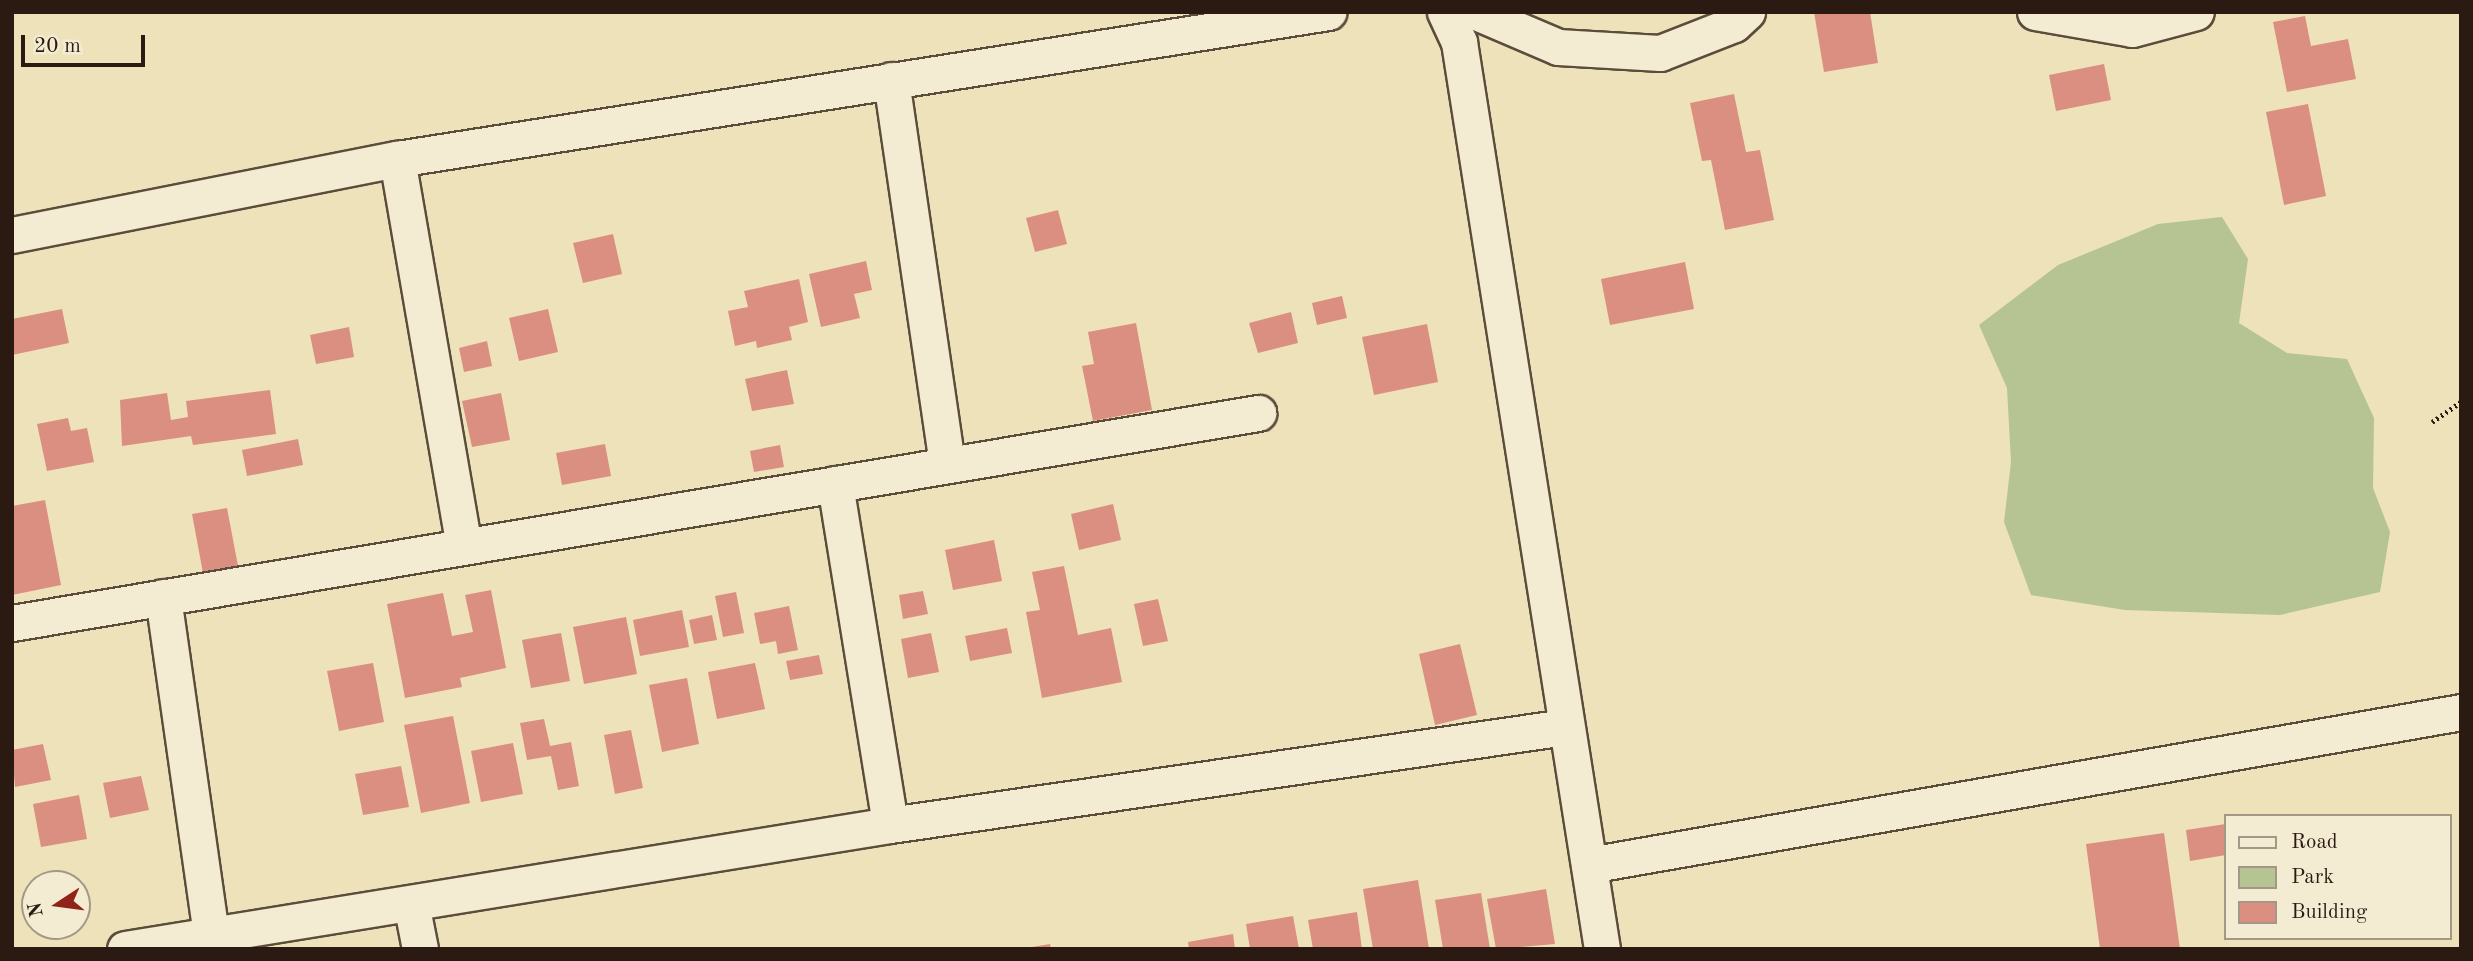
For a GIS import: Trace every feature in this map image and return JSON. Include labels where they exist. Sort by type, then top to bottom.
[{"type":"street","points":[[12,236],[397,159],[1328,12]]},
{"type":"street","points":[[1445,12],[1459,42],[1602,949]]},
{"type":"street","points":[[1476,12],[1558,47],[1660,53],[1734,24],[1748,12]]},
{"type":"street","points":[[2035,12],[2132,29],[2196,12]]},
{"type":"street","points":[[891,80],[947,465]]},
{"type":"street","points":[[397,159],[464,546]]},
{"type":"street","points":[[12,623],[1258,413]]},
{"type":"street","points":[[835,484],[890,825]]},
{"type":"street","points":[[163,597],[211,935]]},
{"type":"street","points":[[1590,865],[2461,712]]},
{"type":"street","points":[[125,949],[890,825],[1565,727]]},
{"type":"street","points":[[411,903],[420,949]]},
{"type":"path","points":[[2432,422],[2461,402]]},
{"type":"green space","points":[[2222,217],[2248,259],[2239,323],[2287,353],[2347,359],[2374,418],[2373,488],[2390,532],[2380,592],[2280,615],[2125,610],[2031,595],[2004,522],[2011,462],[2007,388],[1979,325],[2058,265],[2158,224]]},
{"type":"building","points":[[1814,12],[1870,12],[1878,63],[1824,72]]},
{"type":"building","points":[[2305,16],[2311,46],[2348,39],[2356,79],[2287,92],[2273,22]]},
{"type":"building","points":[[2104,64],[2111,100],[2056,111],[2049,75]]},
{"type":"building","points":[[1734,94],[1746,152],[1760,150],[1774,220],[1725,230],[1711,160],[1702,161],[1690,103]]},
{"type":"building","points":[[2308,104],[2326,196],[2284,205],[2266,112]]},
{"type":"building","points":[[1058,210],[1067,244],[1035,252],[1026,218]]},
{"type":"building","points":[[613,234],[622,274],[583,283],[573,243]]},
{"type":"building","points":[[866,261],[872,290],[854,294],[860,318],[821,327],[809,274]]},
{"type":"building","points":[[1685,262],[1694,309],[1610,325],[1601,279]]},
{"type":"building","points":[[799,279],[808,322],[789,327],[792,340],[757,348],[756,341],[735,346],[728,311],[748,307],[744,291]]},
{"type":"building","points":[[1342,296],[1347,318],[1317,325],[1312,303]]},
{"type":"building","points":[[62,309],[69,343],[12,355],[12,319]]},
{"type":"building","points":[[548,309],[558,352],[519,361],[509,318]]},
{"type":"building","points":[[1291,312],[1298,343],[1258,353],[1249,323]]},
{"type":"building","points":[[1136,323],[1152,410],[1093,421],[1082,366],[1094,364],[1088,332]]},
{"type":"building","points":[[1427,324],[1438,382],[1374,395],[1362,337]]},
{"type":"building","points":[[349,327],[354,357],[316,364],[310,335]]},
{"type":"building","points":[[487,341],[492,366],[464,372],[459,348]]},
{"type":"building","points":[[787,370],[794,404],[752,411],[745,379]]},
{"type":"building","points":[[270,390],[276,434],[193,445],[191,436],[122,446],[120,400],[167,393],[171,420],[188,417],[186,401]]},
{"type":"building","points":[[501,393],[510,440],[472,447],[462,401]]},
{"type":"building","points":[[68,418],[71,431],[87,428],[94,462],[47,471],[37,424]]},
{"type":"building","points":[[298,439],[303,465],[247,476],[242,450]]},
{"type":"building","points":[[605,444],[611,476],[562,485],[556,453]]},
{"type":"building","points":[[780,445],[784,467],[754,472],[750,451]]},
{"type":"building","points":[[45,500],[61,585],[12,595],[12,506]]},
{"type":"building","points":[[1113,504],[1121,540],[1079,550],[1071,514]]},
{"type":"building","points":[[227,508],[238,566],[203,573],[192,514]]},
{"type":"building","points":[[994,540],[1002,581],[953,590],[945,550]]},
{"type":"building","points":[[1064,566],[1078,635],[1111,628],[1122,682],[1042,698],[1026,612],[1040,610],[1032,572]]},
{"type":"building","points":[[491,590],[506,668],[460,678],[462,687],[405,698],[387,604],[443,593],[452,636],[473,632],[465,595]]},
{"type":"building","points":[[923,591],[928,614],[903,619],[899,595]]},
{"type":"building","points":[[736,592],[744,633],[723,637],[715,596]]},
{"type":"building","points":[[1158,599],[1168,641],[1143,646],[1134,604]]},
{"type":"building","points":[[789,606],[798,650],[778,654],[776,641],[760,644],[754,613]]},
{"type":"building","points":[[682,610],[689,647],[640,656],[633,620]]},
{"type":"building","points":[[712,615],[717,640],[694,644],[689,620]]},
{"type":"building","points":[[626,617],[637,674],[584,684],[573,627]]},
{"type":"building","points":[[1007,628],[1012,653],[970,661],[965,636]]},
{"type":"building","points":[[561,633],[570,681],[531,688],[522,640]]},
{"type":"building","points":[[931,633],[939,672],[908,678],[901,639]]},
{"type":"building","points":[[1460,644],[1477,715],[1435,725],[1419,654]]},
{"type":"building","points":[[819,655],[823,674],[790,680],[786,661]]},
{"type":"building","points":[[373,663],[384,722],[339,731],[327,671]]},
{"type":"building","points":[[755,663],[765,709],[717,719],[708,672]]},
{"type":"building","points":[[687,678],[699,744],[662,752],[649,685]]},
{"type":"building","points":[[453,716],[470,803],[421,813],[404,725]]},
{"type":"building","points":[[544,719],[550,746],[571,742],[579,786],[558,790],[551,756],[527,760],[520,723]]},
{"type":"building","points":[[631,730],[643,788],[615,794],[604,735]]},
{"type":"building","points":[[513,743],[523,794],[481,802],[471,751]]},
{"type":"building","points":[[43,744],[51,780],[15,787],[12,750]]},
{"type":"building","points":[[401,766],[409,807],[363,815],[355,774]]},
{"type":"building","points":[[141,776],[149,810],[110,818],[103,783]]},
{"type":"building","points":[[79,795],[87,839],[41,847],[33,804]]},
{"type":"building","points":[[2224,824],[2224,855],[2190,861],[2186,830]]},
{"type":"building","points":[[2164,833],[2180,949],[2100,949],[2086,844]]},
{"type":"building","points":[[1418,880],[1429,949],[1373,949],[1363,889]]},
{"type":"building","points":[[1546,889],[1555,944],[1496,949],[1487,899]]},
{"type":"building","points":[[1481,893],[1490,949],[1443,949],[1435,900]]},
{"type":"building","points":[[1357,912],[1362,949],[1313,949],[1308,920]]},
{"type":"building","points":[[1293,916],[1299,949],[1250,949],[1246,924]]},
{"type":"building","points":[[1233,934],[1235,949],[1189,949],[1188,942]]},
{"type":"building","points":[[1050,944],[1051,949],[1032,949],[1032,947]]}]
